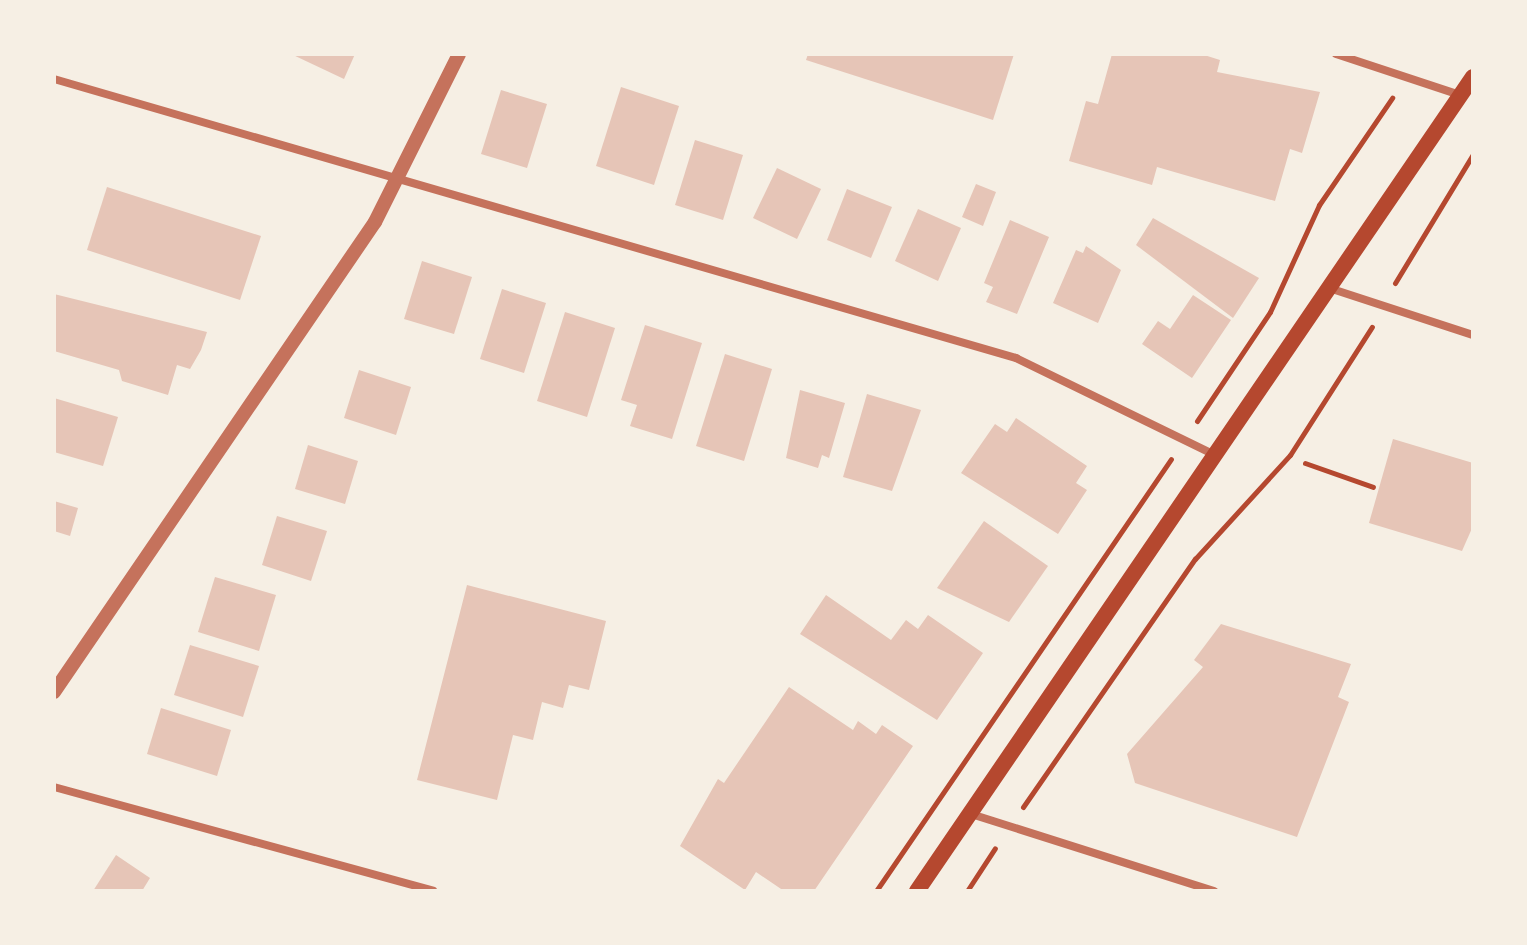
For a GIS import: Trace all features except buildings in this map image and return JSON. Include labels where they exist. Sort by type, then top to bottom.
[{"type":"main road","points":[[917,891],[1473,77]]},
{"type":"street","points":[[54,692],[399,181],[459,54]]},
{"type":"street","points":[[1336,54],[1461,95]]},
{"type":"street","points":[[54,79],[1016,358],[1215,455]]},
{"type":"street","points":[[1329,288],[1473,335]]},
{"type":"street","points":[[54,787],[433,891]]},
{"type":"street","points":[[969,814],[1214,891]]},
{"type":"path","points":[[1219,389],[1270,312],[1319,205],[1391,99]]},
{"type":"path","points":[[1402,269],[1473,154]]},
{"type":"path","points":[[1048,769],[1195,559],[1290,455],[1369,333]]},
{"type":"path","points":[[1305,463],[1373,487]]},
{"type":"path","points":[[876,891],[1133,515]]}]
